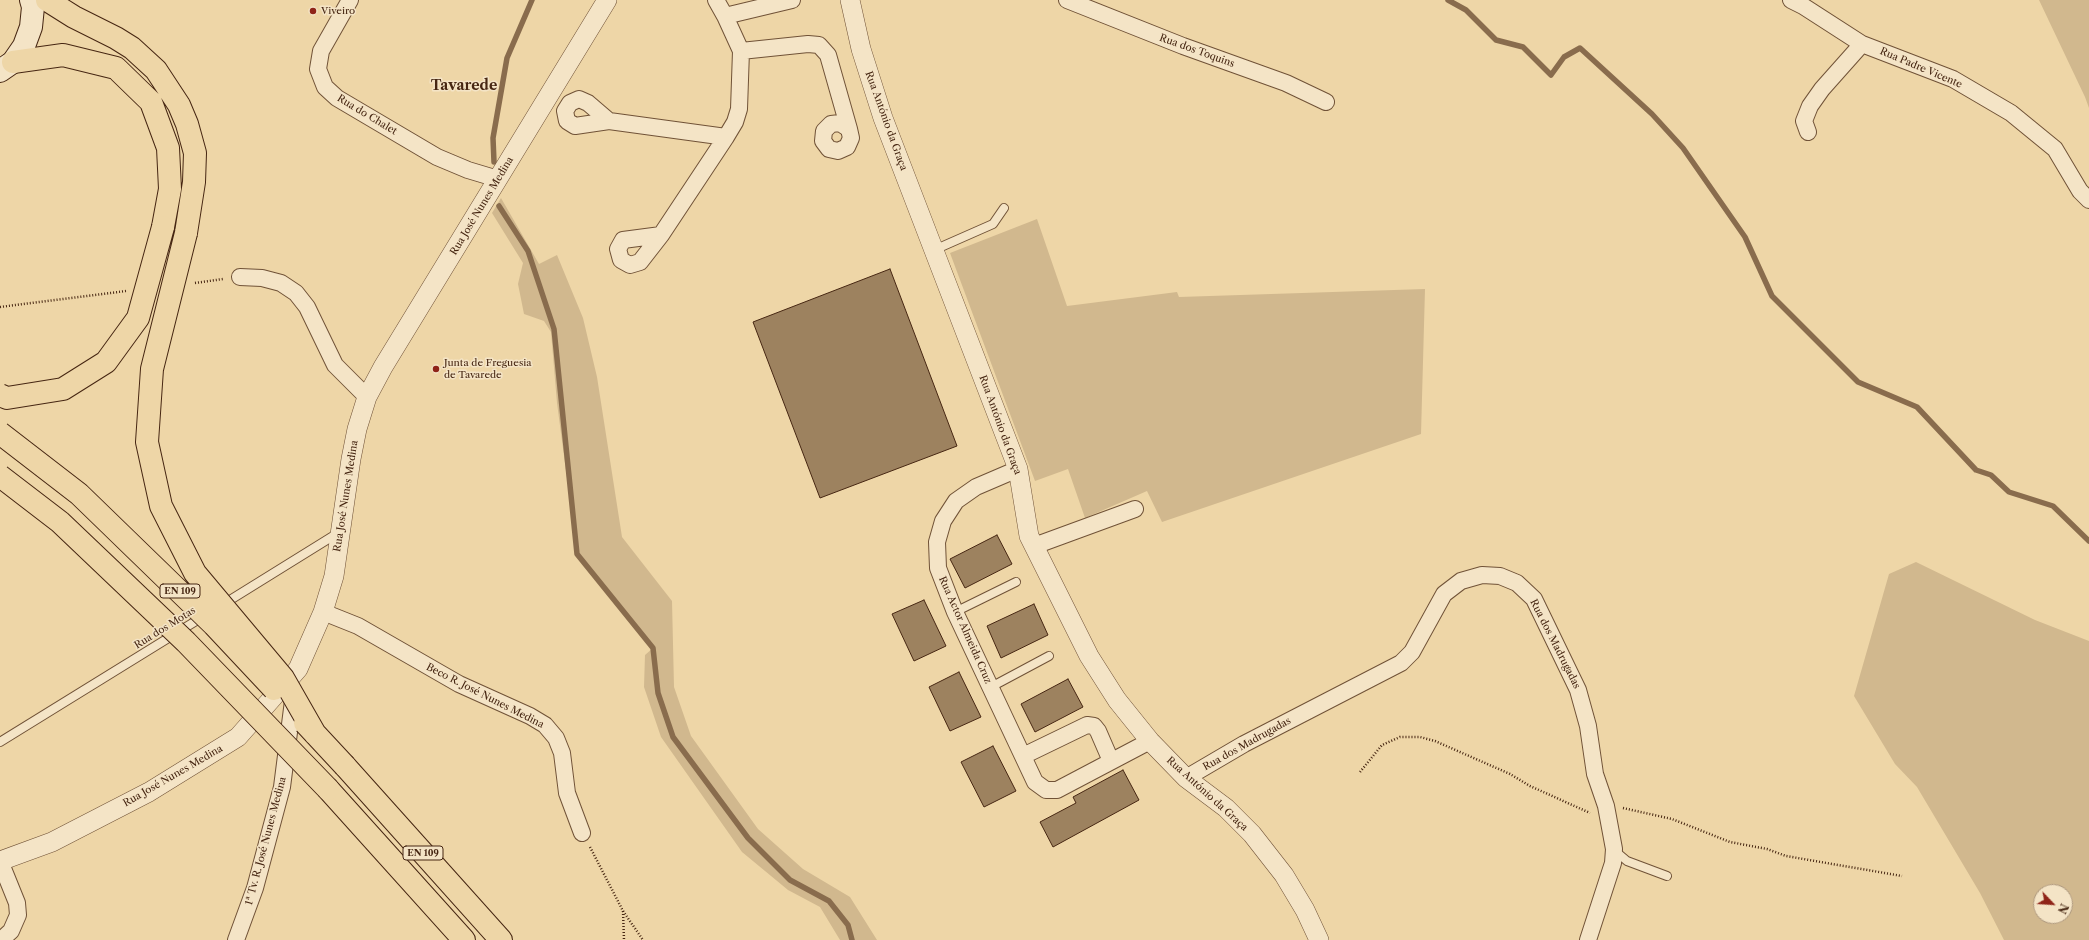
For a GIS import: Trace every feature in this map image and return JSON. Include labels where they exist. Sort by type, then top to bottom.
[{"type":"main road","points":[[6,66],[24,46],[31,27],[33,7],[31,0]]},
{"type":"main road","points":[[47,0],[74,17],[116,38],[132,48],[156,70],[179,104],[187,124],[195,153],[194,182],[186,233],[152,369],[147,442],[161,506],[195,573],[283,678],[315,734]]},
{"type":"main road","points":[[0,395],[7,398],[63,389],[106,362],[138,318],[163,227],[170,189],[168,148],[151,102],[116,68],[63,55],[6,66]]},
{"type":"main road","name":"EN 109","points":[[0,433],[79,494],[214,625],[345,766],[501,940]]},
{"type":"main road","name":"EN 109","points":[[0,476],[60,522],[186,642],[328,789],[464,940]]},
{"type":"street","name":"Rua do Chalet","points":[[350,0],[321,51],[318,69],[325,86],[338,98],[437,157],[468,170],[498,179]]},
{"type":"street","name":"Rua José Nunes Medina","points":[[0,861],[52,842],[149,792],[238,737],[298,669],[323,612],[334,576],[351,459],[357,429],[367,397],[383,367],[607,0]]},
{"type":"street","points":[[660,235],[726,137],[735,122],[739,109],[740,51],[726,16],[716,0]]},
{"type":"street","points":[[726,16],[792,0]]},
{"type":"street","name":"Rua António da Graça","points":[[850,0],[861,49],[883,118],[1018,468],[1029,536],[1089,656],[1117,700],[1150,741],[1186,778],[1226,808],[1252,834],[1284,875],[1305,910],[1319,940]]},
{"type":"street","name":"Rua dos Toquins","points":[[1067,0],[1176,44],[1286,83],[1326,102]]},
{"type":"street","name":"Rua Padre Vicente","points":[[1791,0],[1803,6],[1862,44],[1954,79],[2011,113],[2055,149],[2080,191],[2089,200]]},
{"type":"street","points":[[740,51],[808,44],[819,45],[828,55],[848,129]]},
{"type":"street","points":[[1808,132],[1804,121],[1810,106],[1822,89],[1862,44]]},
{"type":"street","points":[[609,121],[726,137]]},
{"type":"street","points":[[240,277],[262,278],[281,283],[296,293],[307,307],[335,365],[367,397]]},
{"type":"street","name":"Rua Actor Almeida Cruz","points":[[1018,468],[976,487],[956,501],[943,522],[937,542],[938,568],[955,612],[1035,782],[1046,790],[1057,790],[1150,741]]},
{"type":"street","points":[[1034,546],[1135,510]]},
{"type":"street","name":"Rua dos Madrugadas","points":[[1186,778],[1244,744],[1401,663],[1412,652],[1444,594],[1461,581],[1482,575],[1500,576],[1517,583],[1534,599],[1578,690],[1588,726],[1595,774],[1608,814],[1614,849],[1612,863],[1588,940]]},
{"type":"street","name":"Beco R. José Nunes Medina","points":[[323,612],[358,626],[459,684],[530,716],[545,725],[556,738],[562,753],[567,793],[582,832]]},
{"type":"street","name":"1ª Tv. R. José Nunes Medina","points":[[236,940],[255,888],[282,787],[298,669]]},
{"type":"street","points":[[1024,756],[1087,725],[1094,726],[1098,731],[1111,762]]},
{"type":"street","points":[[0,861],[17,903],[18,915],[11,931],[1,940]]},
{"type":"lane","points":[[934,250],[993,224],[1004,208]]},
{"type":"lane","name":"Rua dos Motas","points":[[0,742],[341,531]]},
{"type":"lane","points":[[955,612],[1016,582]]},
{"type":"lane","points":[[991,687],[1049,656]]},
{"type":"lane","points":[[1614,849],[1627,861],[1667,876]]},
{"type":"path","points":[[193,283],[240,277]]},
{"type":"path","points":[[0,307],[131,291]]},
{"type":"path","points":[[1360,772],[1382,745],[1400,737],[1420,737],[1435,741],[1510,774],[1530,786],[1608,814],[1672,819],[1730,842],[1767,849],[1786,856],[1902,876]]},
{"type":"path","points":[[582,832],[602,867],[623,911],[643,940]]},
{"type":"path","points":[[623,911],[624,940]]},
{"type":"shaded area","points":[[2039,0],[2089,0],[2089,108],[2085,97]]},
{"type":"shaded area","points":[[501,198],[539,264],[557,255],[583,318],[597,377],[622,537],[672,601],[674,687],[691,736],[758,829],[803,869],[850,897],[877,940],[840,940],[820,907],[788,890],[742,852],[661,737],[644,687],[645,655],[653,648],[577,554],[557,403],[551,332],[544,321],[524,314],[518,284],[523,263],[492,213]]},
{"type":"shaded area","points":[[1037,219],[1067,306],[1177,292],[1179,297],[1425,289],[1421,434],[1162,522],[1147,491],[1085,518],[1068,469],[1035,481],[950,253]]},
{"type":"shaded area","points":[[1916,562],[2035,620],[2089,641],[2089,940],[2004,940],[1980,893],[1917,787],[1895,764],[1854,696],[1889,574]]},
{"type":"building","points":[[890,269],[957,446],[820,498],[753,322]]},
{"type":"building","points":[[997,535],[1012,564],[965,588],[950,559]]},
{"type":"building","points":[[924,600],[946,646],[914,661],[892,614]]},
{"type":"building","points":[[1034,604],[1048,635],[1001,658],[987,626]]},
{"type":"building","points":[[959,672],[981,717],[950,731],[929,687]]},
{"type":"building","points":[[1068,679],[1083,707],[1035,732],[1021,704]]},
{"type":"building","points":[[993,746],[1016,791],[984,807],[961,762]]},
{"type":"building","points":[[1123,770],[1139,800],[1053,847],[1040,822],[1076,803],[1073,797]]},
{"type":"waterway","points":[[494,162],[493,138],[507,58],[532,0]]},
{"type":"waterway","points":[[1448,0],[1466,10],[1496,40],[1523,47],[1551,75],[1564,57],[1580,48],[1652,114],[1683,148],[1745,237],[1772,296],[1858,382],[1917,407],[1976,470],[1991,475],[2009,492],[2053,506],[2089,541]]},
{"type":"waterway","points":[[499,206],[528,251],[554,329],[577,554],[653,648],[658,693],[673,737],[748,838],[790,880],[829,901],[848,925],[852,940]]},
{"type":"place","name":"Viveiro","points":[[313,11]]},
{"type":"place","name":"Junta de Freguesia de Tavarede","points":[[436,369]]},
{"type":"district","name":"Tavarede","points":[[464,86]]}]
